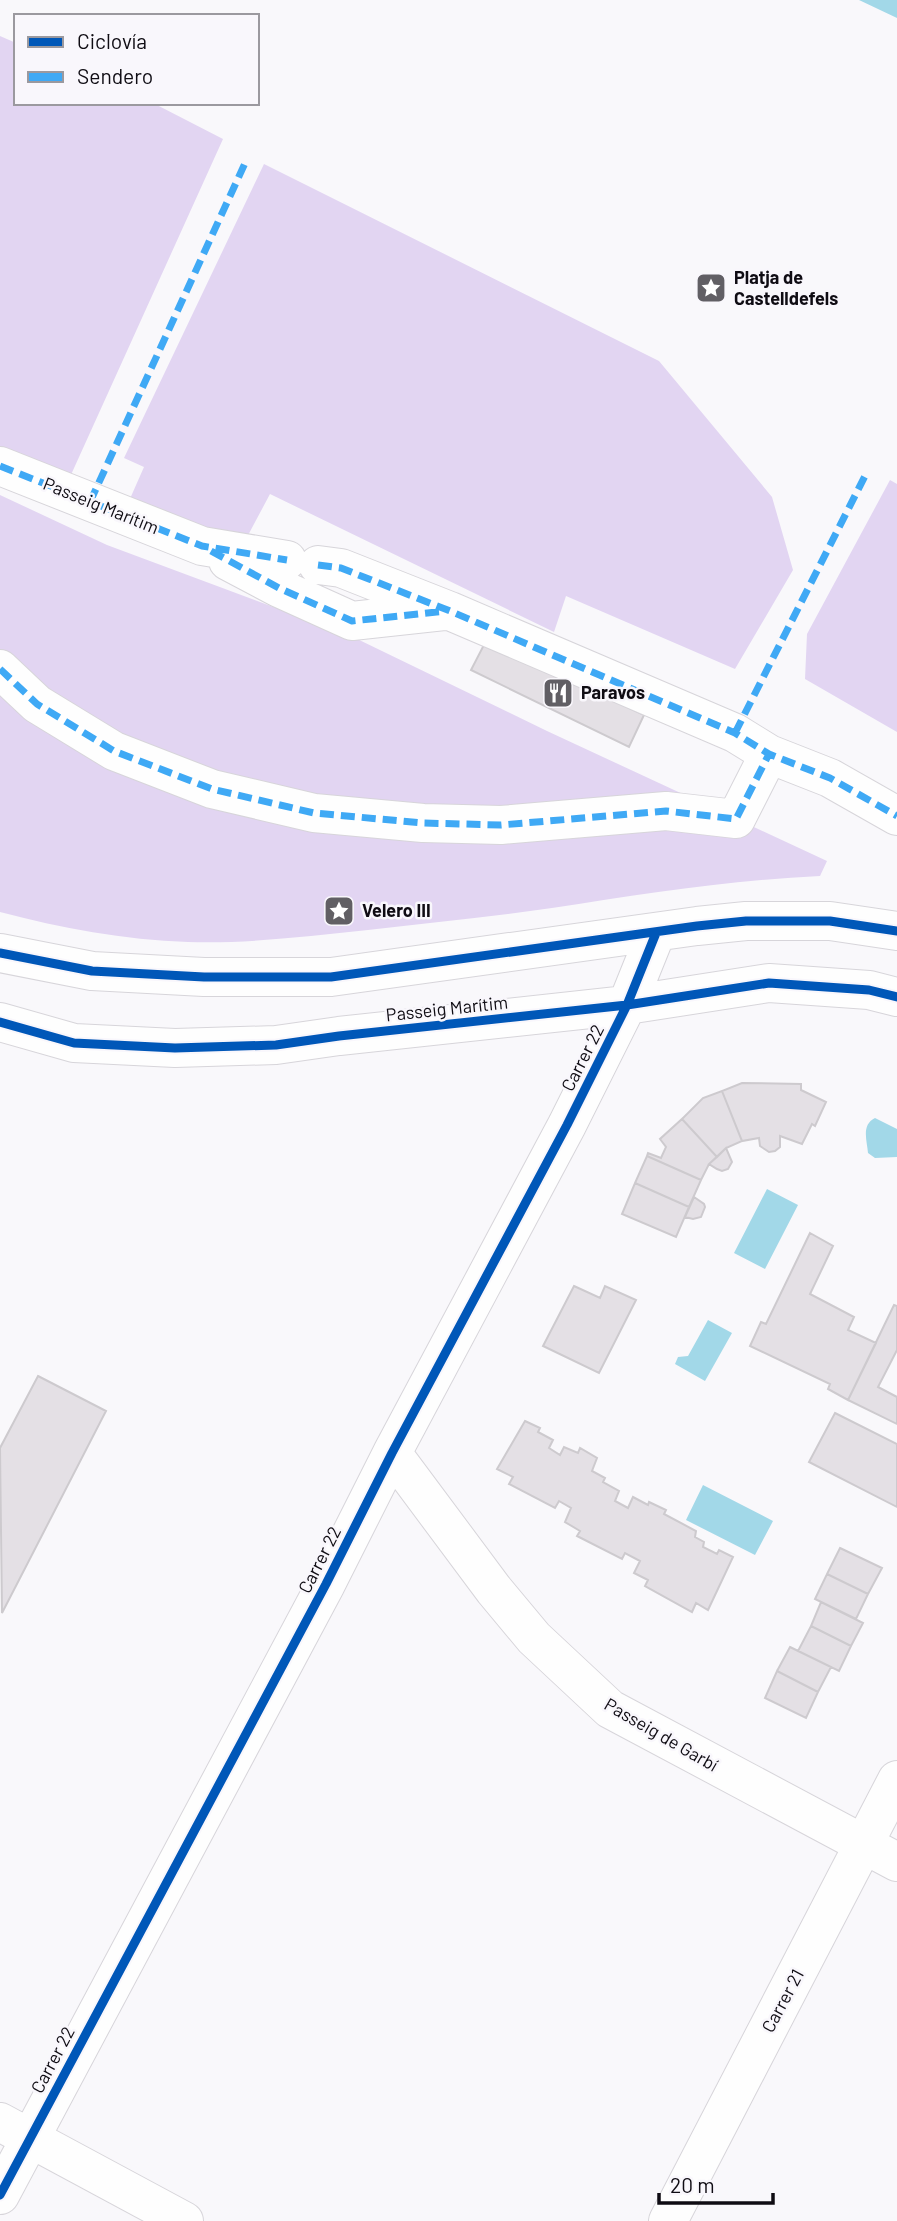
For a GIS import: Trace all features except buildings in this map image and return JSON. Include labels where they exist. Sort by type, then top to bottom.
[{"type":"street","name":"Passeig Marítim","points":[[0,466],[202,547],[279,588],[352,621],[450,611]]},
{"type":"street","name":"Passeig Marítim","points":[[202,547],[341,568],[450,611],[735,733],[769,754],[830,778],[897,816]]},
{"type":"street","points":[[0,669],[37,704],[114,751],[212,789],[314,813],[423,823],[501,825],[666,811],[736,819],[769,754]]},
{"type":"street","points":[[0,953],[92,971],[204,977],[331,978],[746,921],[830,921],[897,931]]},
{"type":"street","name":"Carrer 22","points":[[0,2195],[15,2129],[319,1596],[560,1137],[627,1005],[656,933]]},
{"type":"street","name":"Passeig Marítim","points":[[0,1021],[74,1042],[175,1048],[276,1045],[627,1005],[769,983],[869,990],[897,997]]},
{"type":"street","name":"Passeig de Garbí","points":[[393,1453],[494,1590],[534,1638],[610,1710],[881,1854]]},
{"type":"street","name":"Carrer 21","points":[[668,2221],[881,1854],[897,1780]]},
{"type":"street","points":[[15,2129],[184,2221]]},
{"type":"shaded area","points":[[0,36],[14,42],[14,105],[157,105],[223,139],[70,477],[0,450]]},
{"type":"shaded area","points":[[264,164],[659,361],[772,497],[793,570],[735,669],[566,596],[554,632],[270,494],[245,541],[129,501],[144,467],[124,458]]},
{"type":"shaded area","points":[[890,480],[897,484],[897,732],[805,679],[807,634]]},
{"type":"shaded area","points":[[0,495],[107,545],[351,636],[547,731],[827,861],[820,876],[719,884],[483,917],[256,941],[188,942],[140,939],[69,928],[0,912]]},
{"type":"water","points":[[859,0],[897,0],[897,18]]},
{"type":"water","points":[[875,1118],[897,1129],[897,1157],[875,1158],[868,1153],[866,1129]]},
{"type":"water","points":[[767,1189],[798,1205],[765,1269],[734,1253]]},
{"type":"water","points":[[708,1320],[732,1333],[705,1381],[675,1364],[678,1357],[688,1356]]},
{"type":"water","points":[[703,1485],[773,1521],[755,1555],[686,1520]]},
{"type":"marked path","points":[[90,502],[246,161]]},
{"type":"marked path","points":[[0,466],[202,546],[287,560]]},
{"type":"marked path","points":[[735,733],[867,472]]},
{"type":"marked path","points":[[211,551],[279,588],[352,621],[446,611]]},
{"type":"marked path","points":[[318,565],[341,568],[450,611],[735,733],[769,754],[830,778],[897,816]]},
{"type":"marked path","points":[[0,669],[37,704],[114,751],[212,789],[314,813],[423,823],[501,825],[666,811],[736,819],[769,754]]},
{"type":"cycle path","points":[[0,953],[92,971],[204,977],[331,977],[746,921],[830,921],[897,931]]},
{"type":"cycle path","points":[[0,2195],[567,1125],[627,1005],[656,933]]},
{"type":"cycle path","points":[[0,1022],[74,1043],[175,1048],[276,1045],[627,1005],[769,983],[869,990],[897,997]]},
{"type":"place","name":"Platja de Castelldefels","points":[[711,288]]},
{"type":"place","name":"Paravos","points":[[558,693]]},
{"type":"place","name":"Velero III","points":[[339,911]]}]
